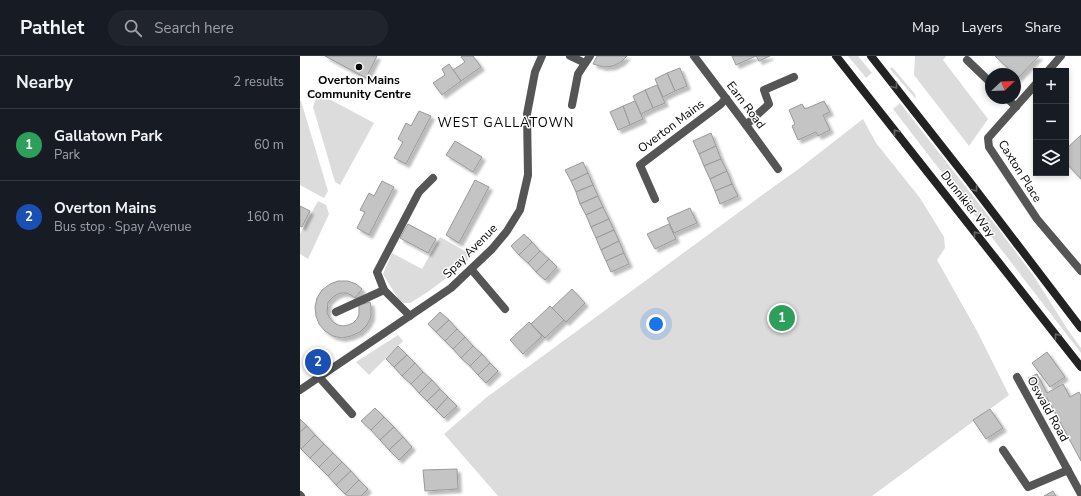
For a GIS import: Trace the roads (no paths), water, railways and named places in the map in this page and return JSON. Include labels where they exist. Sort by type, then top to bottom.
[{"type":"main road","name":"Dunnikier Way","points":[[836,56],[1081,366]]},
{"type":"main road","name":"Dunnikier Way","points":[[871,56],[1081,328]]},
{"type":"street","name":"Spay Avenue","points":[[300,390],[451,288],[497,243],[507,231],[520,210],[528,175],[527,114],[535,72],[542,56]]},
{"type":"street","points":[[570,56],[587,59],[578,74],[572,105]]},
{"type":"street","name":"Earn Road","points":[[694,56],[778,169]]},
{"type":"street","points":[[1051,68],[1061,56]]},
{"type":"street","points":[[967,60],[985,77]]},
{"type":"street","points":[[746,125],[769,104],[764,90],[794,77]]},
{"type":"street","name":"Caxton Place","points":[[1033,87],[988,138],[989,147],[1037,219],[1081,271]]},
{"type":"street","name":"Overton Mains","points":[[655,199],[640,165],[726,98]]},
{"type":"street","points":[[1013,104],[1016,107]]},
{"type":"street","points":[[410,316],[384,290],[377,272],[419,192],[433,178]]},
{"type":"street","points":[[471,269],[505,309]]},
{"type":"street","points":[[336,312],[384,290]]},
{"type":"street","points":[[318,377],[352,414]]},
{"type":"street","name":"Oswald Road","points":[[1016,377],[1081,494]]},
{"type":"street","points":[[1003,450],[1028,487],[1068,470]]},
{"type":"place","name":"Overton Mains Community Centre","points":[[359,67]]},
{"type":"place","name":"Gallatown Park","points":[[782,318]]},
{"type":"place","name":"Overton Mains","points":[[318,362]]},
{"type":"district","name":"WEST GALLATOWN","points":[[506,122]]}]
